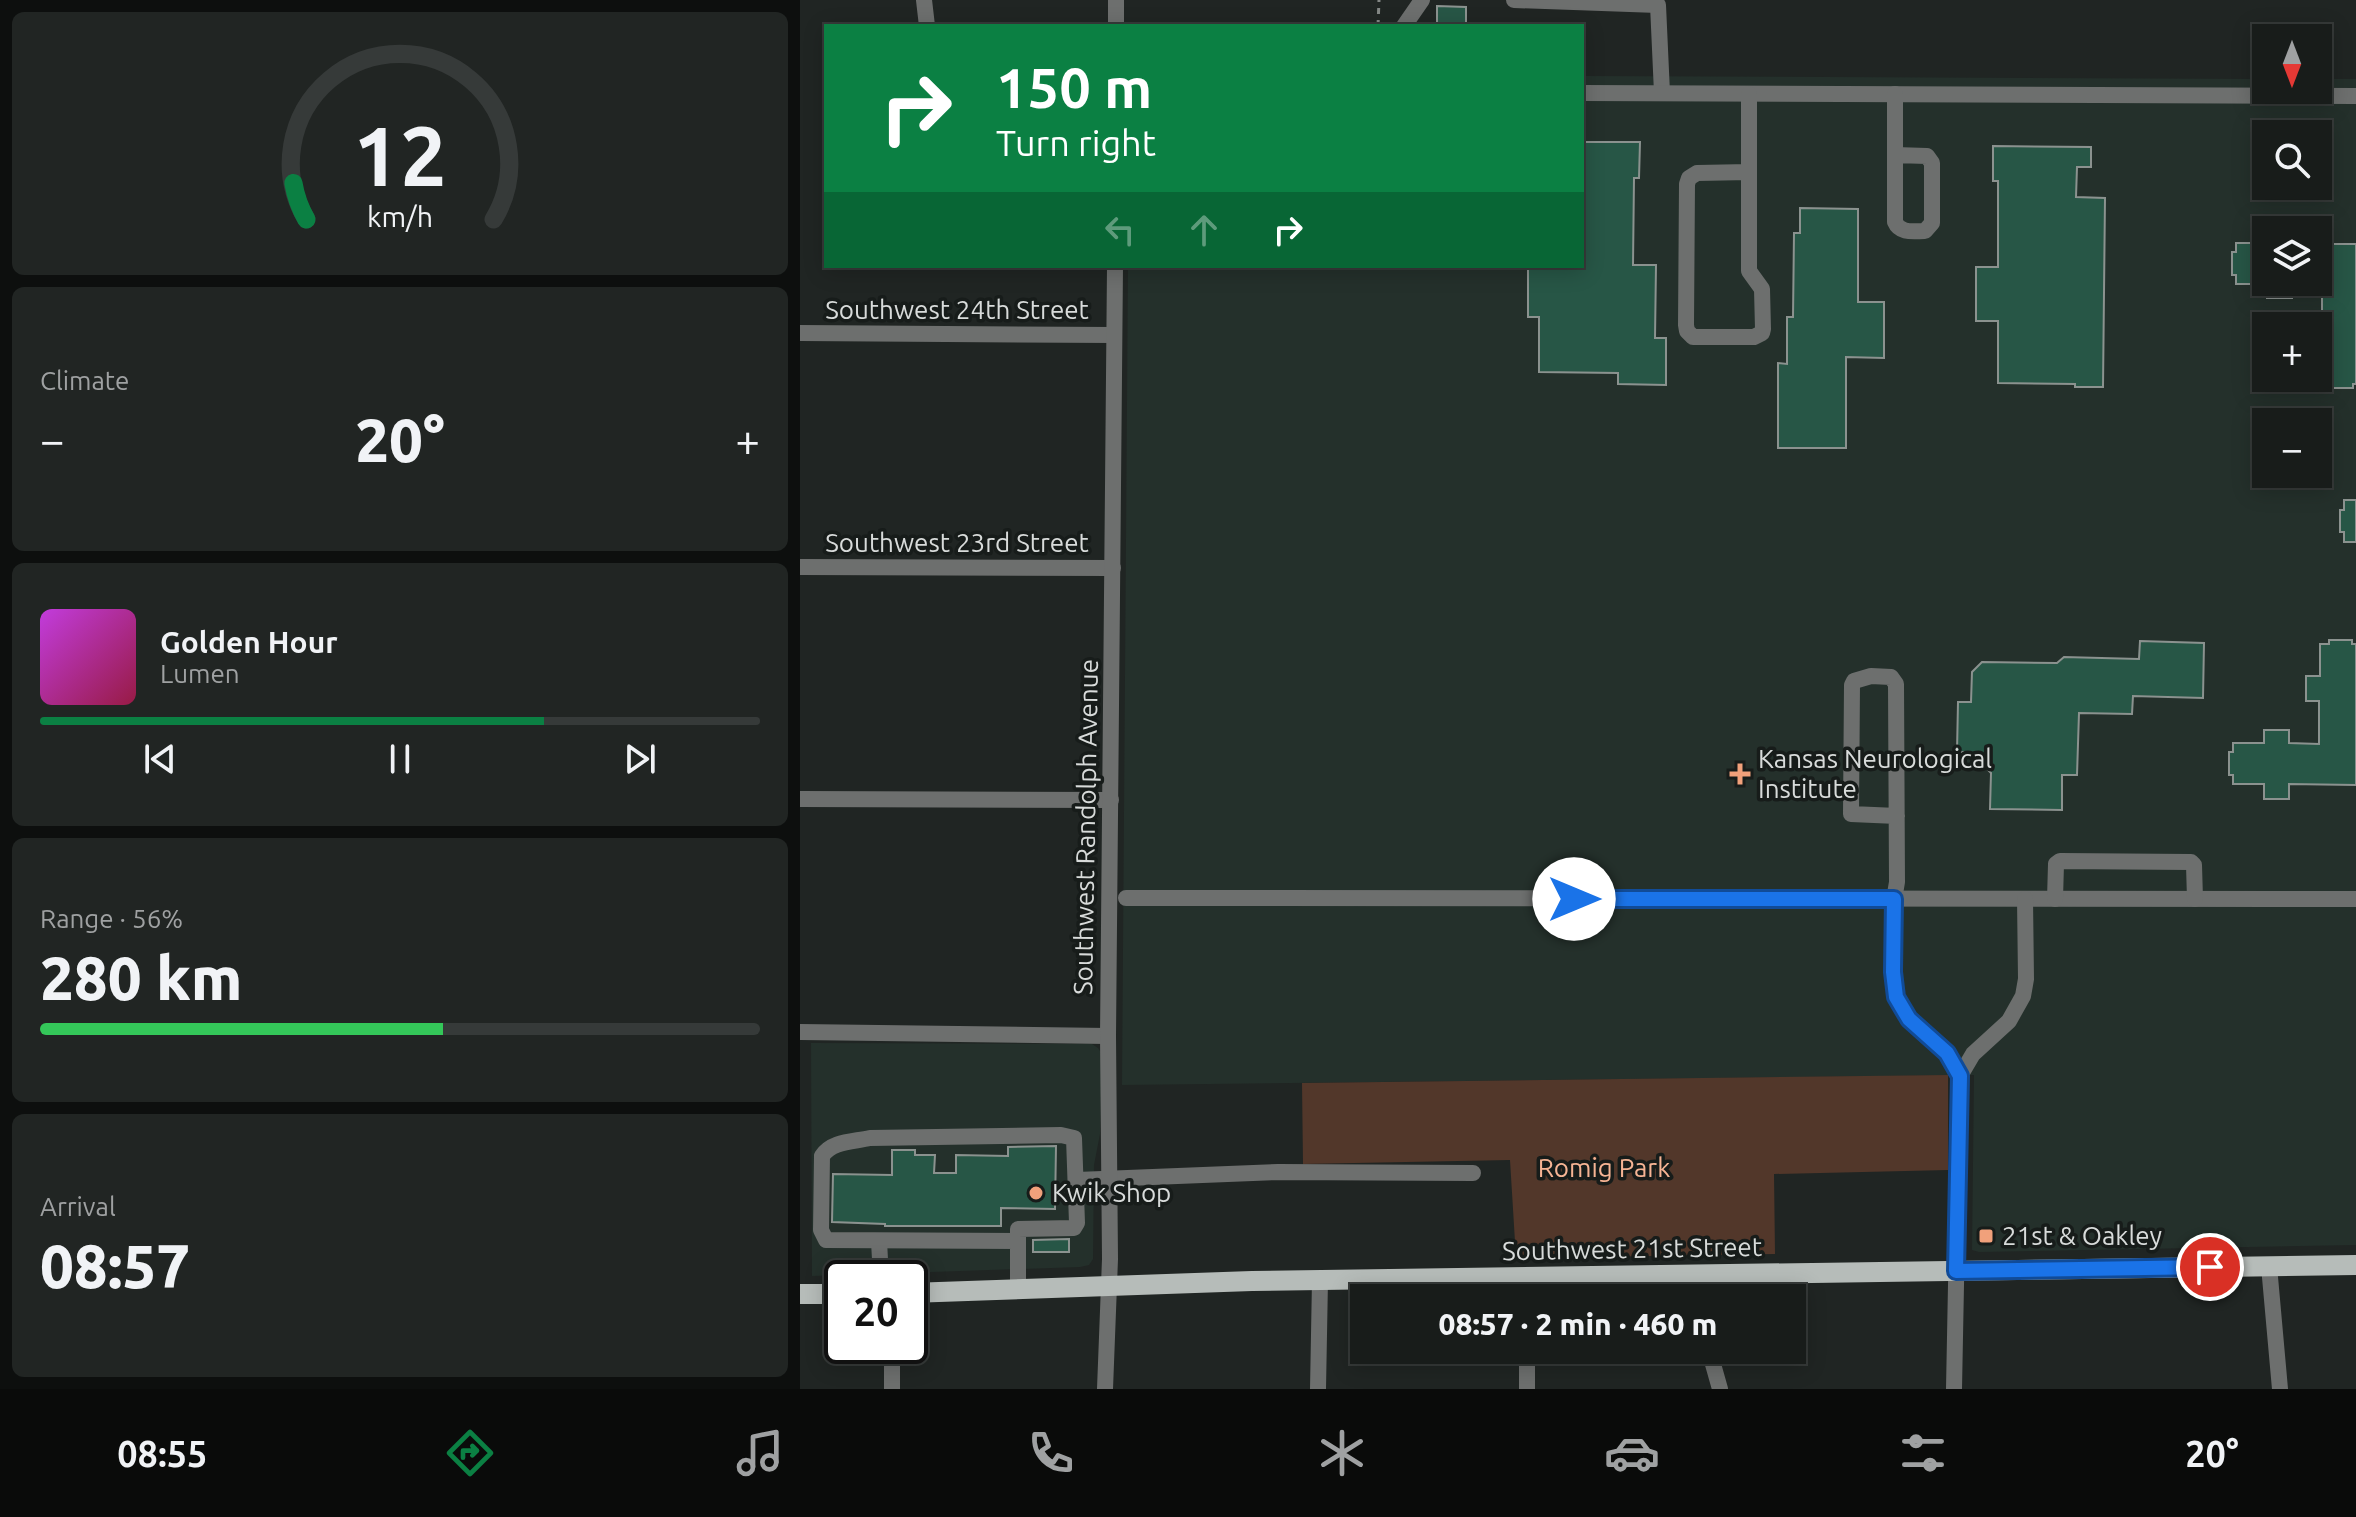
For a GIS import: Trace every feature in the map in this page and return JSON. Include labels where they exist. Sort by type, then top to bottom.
[{"type":"main road","name":"Southwest 21st Street","points":[[1575,1284],[1694,1274],[2356,1265]]},
{"type":"main road","name":"Southwest 21st Street","points":[[928,1292],[1320,1280],[1424,1284]]},
{"type":"main road","points":[[800,1294],[824,1294]]},
{"type":"street","points":[[924,0],[927,24]]},
{"type":"street","points":[[1116,0],[1116,24]]},
{"type":"street","points":[[1405,24],[1422,0]]},
{"type":"street","points":[[1514,0],[1662,3],[1662,93]]},
{"type":"street","points":[[1584,93],[2356,96]]},
{"type":"street","points":[[1749,94],[1749,172],[1749,271],[1762,289],[1762,333],[1754,337],[1693,337],[1686,325],[1689,178],[1697,173],[1749,172]]},
{"type":"street","points":[[1895,94],[1895,155],[1897,227],[1904,231],[1925,231],[1932,223],[1932,163],[1927,156],[1895,155]]},
{"type":"street","name":"Southwest Randolph Avenue","points":[[1105,1389],[1115,268]]},
{"type":"street","name":"Southwest 24th Street","points":[[800,333],[1114,335]]},
{"type":"street","name":"Southwest 23rd Street","points":[[800,567],[1113,568]]},
{"type":"street","points":[[1897,816],[1851,814],[1852,685],[1854,681],[1871,676],[1891,677],[1896,684],[1897,816],[1897,882],[1893,972],[1896,997],[1909,1019],[1947,1053],[1960,1076]]},
{"type":"street","points":[[800,799],[1111,800]]},
{"type":"street","points":[[2055,899],[2056,864],[2060,861],[2191,862],[2194,865],[2195,899]]},
{"type":"street","points":[[1126,898],[2356,899]]},
{"type":"street","points":[[1954,1389],[1960,1076],[1973,1054],[2018,1010],[2026,979],[2025,899]]},
{"type":"street","points":[[800,1032],[1108,1036]]},
{"type":"street","points":[[1018,1241],[831,1241],[822,1236],[822,1156],[840,1143],[870,1138],[1061,1135],[1074,1138],[1077,1180],[1074,1228],[1018,1229],[1018,1241],[1018,1290]]},
{"type":"street","points":[[1077,1180],[1278,1172],[1473,1173]]},
{"type":"street","points":[[879,1241],[880,1260]]},
{"type":"street","points":[[2269,1266],[2280,1389]]},
{"type":"street","points":[[1694,1274],[1694,1284]]},
{"type":"street","points":[[1318,1389],[1320,1280]]},
{"type":"street","points":[[892,1364],[892,1389]]},
{"type":"street","points":[[1527,1364],[1527,1389]]},
{"type":"street","points":[[1713,1364],[1720,1389]]},
{"type":"path","points":[[1378,24],[1379,0]]},
{"type":"shaded area","name":"Kansas Neurological Institute","points":[[1584,76],[2252,79],[2252,104],[2332,104],[2332,79],[2356,79],[2356,1245],[1972,1250],[1974,1075],[1122,1085],[1128,268],[1584,268]]},
{"type":"shaded area","points":[[811,1043],[1092,1044],[1098,1048],[1102,1054],[1100,1134],[1094,1165],[1093,1259],[1089,1265],[928,1272],[928,1260],[824,1260],[824,1276],[812,1276]]},
{"type":"green space","name":"Romig Park","points":[[1948,1075],[1948,1170],[1774,1174],[1775,1254],[1516,1258],[1510,1160],[1303,1164],[1302,1083]]},
{"type":"building","points":[[1437,6],[1466,7],[1466,24],[1437,24]]},
{"type":"building","points":[[1584,142],[1640,142],[1639,178],[1634,178],[1633,265],[1656,265],[1655,338],[1666,338],[1666,385],[1618,384],[1618,373],[1539,372],[1539,317],[1528,317],[1528,268],[1584,268]]},
{"type":"building","points":[[1993,146],[2091,147],[2091,167],[2077,167],[2076,197],[2105,198],[2103,387],[1998,383],[1998,321],[1976,321],[1976,267],[1998,267],[1998,181],[1993,181]]},
{"type":"building","points":[[1800,208],[1858,209],[1858,302],[1884,302],[1884,358],[1846,357],[1846,448],[1778,448],[1778,363],[1787,364],[1787,317],[1793,317],[1794,233],[1800,233]]},
{"type":"building","points":[[2236,243],[2252,243],[2252,284],[2236,284],[2236,275],[2232,275],[2232,252],[2236,252]]},
{"type":"building","points":[[2332,244],[2356,244],[2356,384],[2353,388],[2332,388],[2332,312],[2322,312],[2322,296],[2332,296]]},
{"type":"building","points":[[2267,296],[2292,296],[2292,298]]},
{"type":"building","points":[[2344,500],[2356,500],[2356,542],[2344,542],[2344,532],[2340,532],[2340,510],[2344,510]]},
{"type":"building","points":[[2329,640],[2352,640],[2352,644],[2356,644],[2356,785],[2289,784],[2289,799],[2264,799],[2264,784],[2233,784],[2233,775],[2229,775],[2229,752],[2233,752],[2233,743],[2264,743],[2264,730],[2289,730],[2289,743],[2319,744],[2319,701],[2306,701],[2306,676],[2320,676],[2320,644],[2329,644]]},
{"type":"building","points":[[2140,641],[2204,643],[2203,698],[2133,696],[2132,714],[2079,713],[2077,775],[2062,775],[2062,810],[1990,809],[1991,773],[1971,752],[1957,752],[1958,702],[1971,702],[1972,672],[1982,662],[2057,663],[2064,657],[2139,659]]},
{"type":"building","points":[[1056,1146],[1055,1209],[1001,1208],[1001,1226],[885,1226],[832,1222],[833,1174],[892,1175],[892,1150],[915,1150],[915,1155],[935,1155],[934,1173],[956,1173],[956,1155],[1008,1156],[1008,1147]]},
{"type":"building","points":[[1069,1239],[1069,1252],[1033,1252],[1033,1240]]},
{"type":"place","name":"Kansas Neurological Institute","points":[[1740,774]]},
{"type":"place","name":"Kwik Shop","points":[[1036,1193]]},
{"type":"place","name":"21st & Oakley","points":[[1986,1236]]},
{"type":"route","points":[[1574,899],[1894,899],[1893,972],[1896,997],[1901,1009],[1918,1029],[1947,1053],[1960,1076],[1956,1271],[2210,1267]]}]
